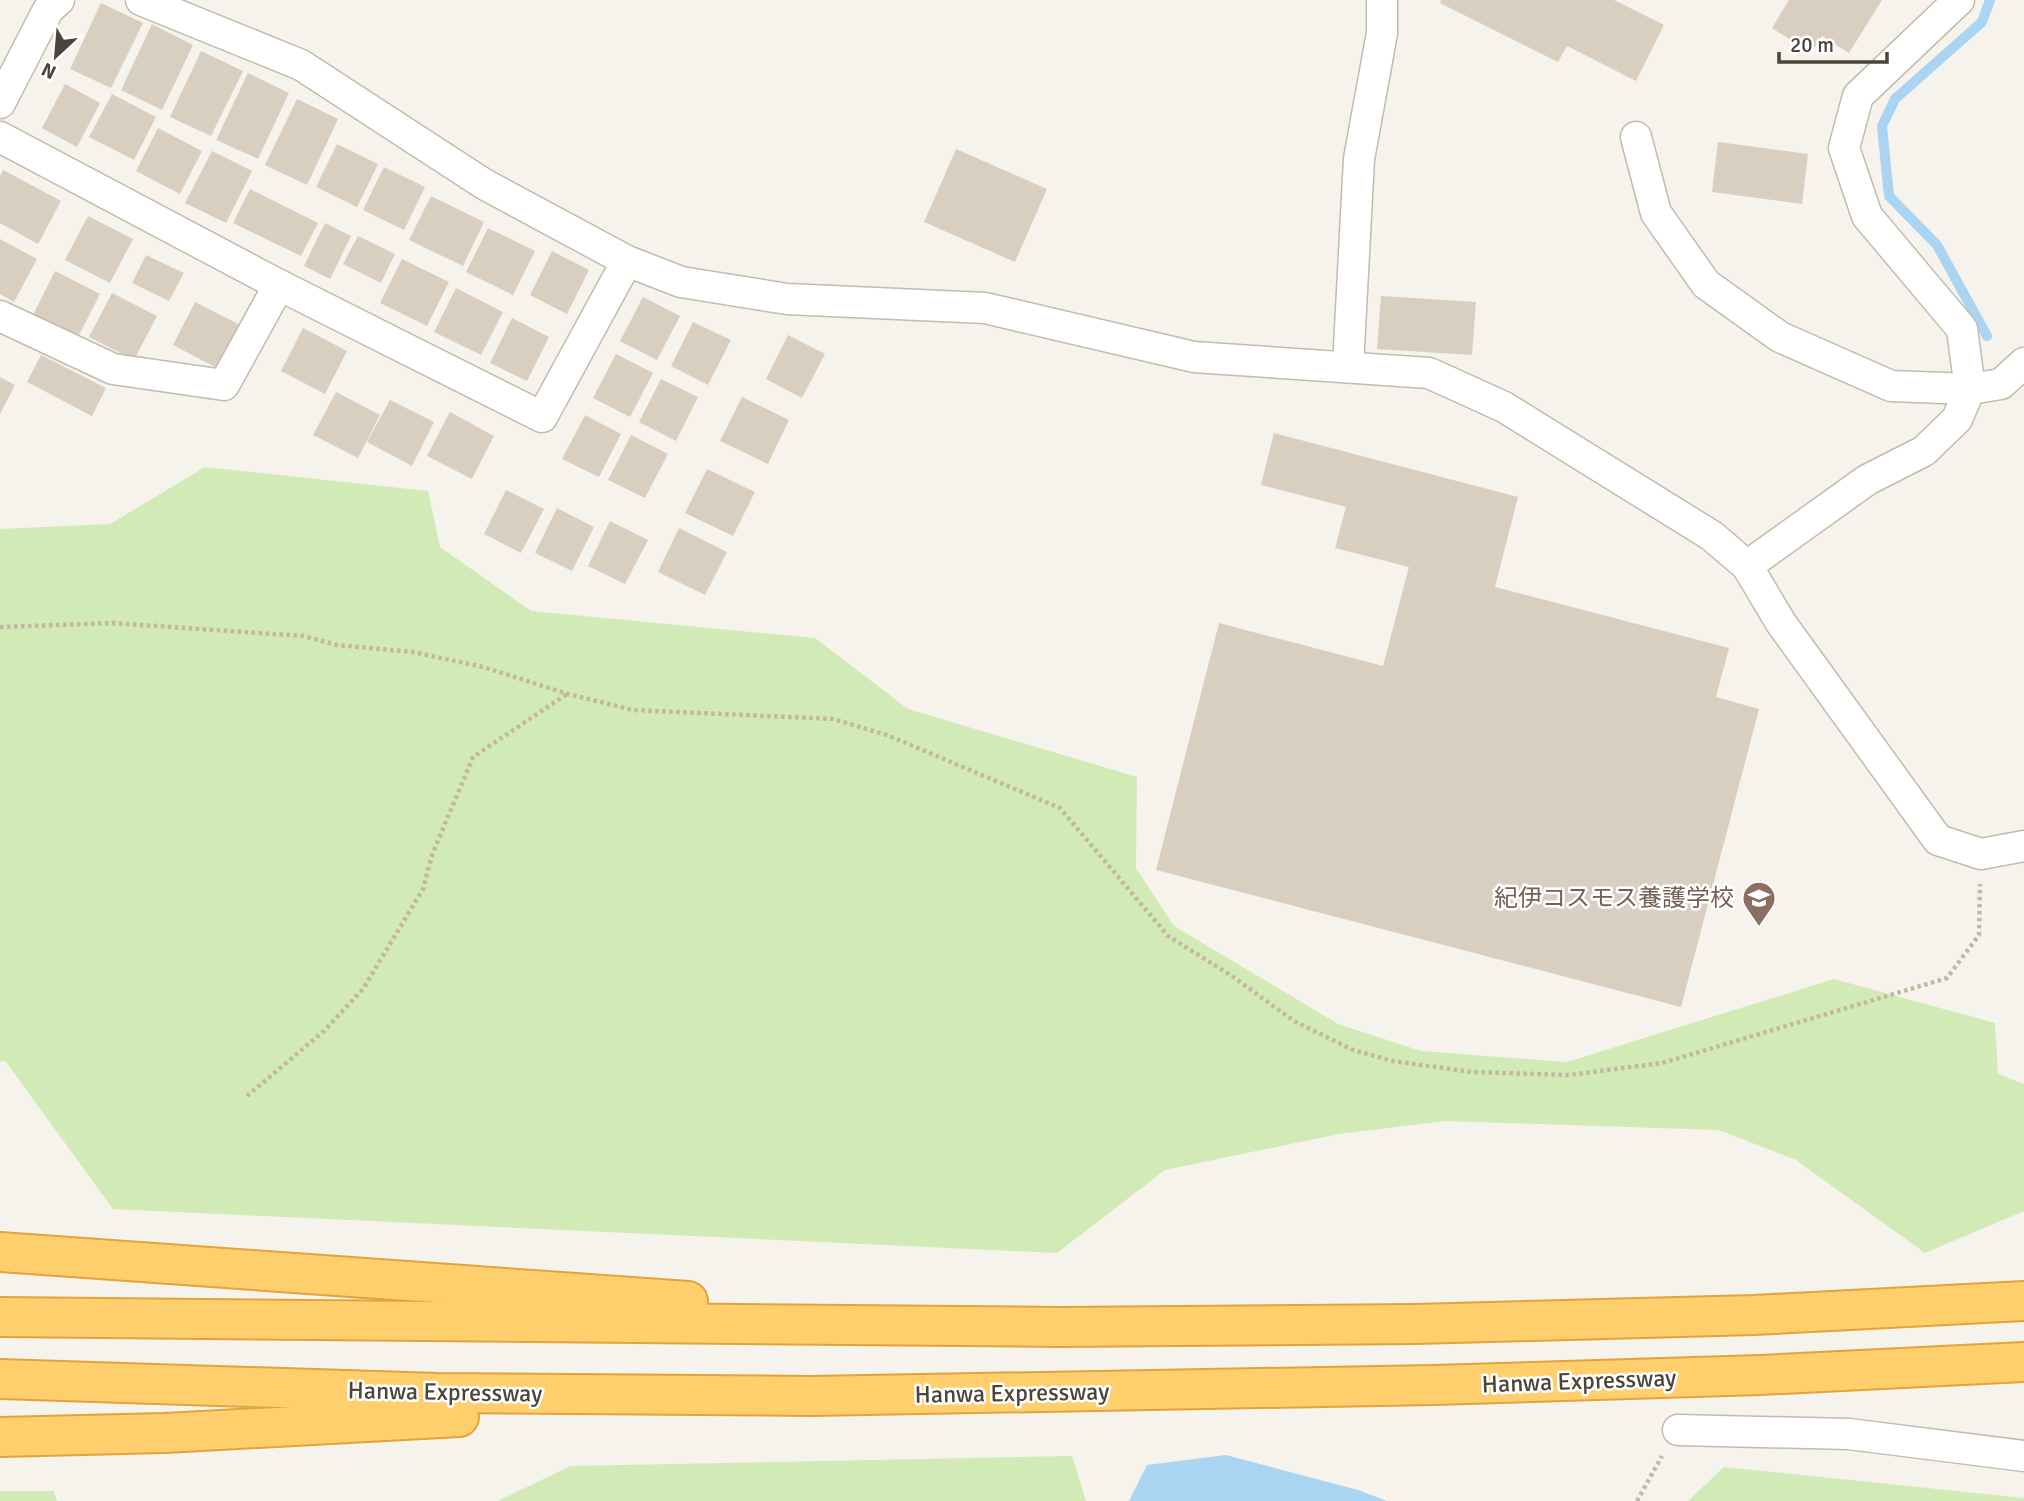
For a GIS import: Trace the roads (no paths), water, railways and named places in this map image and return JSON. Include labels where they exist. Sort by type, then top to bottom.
[{"type":"highway","points":[[0,1252],[1060,1327]]},
{"type":"highway","points":[[0,1317],[1060,1327],[1510,1322],[1754,1315],[2024,1301]]},
{"type":"highway","name":"Hanwa Expressway","points":[[0,1379],[438,1393],[811,1396],[1475,1384],[1760,1376],[2024,1362]]},
{"type":"highway","points":[[0,1437],[165,1433],[811,1396]]},
{"type":"street","points":[[0,103],[48,10],[59,0]]},
{"type":"street","points":[[141,0],[301,65],[484,184],[627,261],[681,282],[774,297],[985,308],[1195,358],[1429,373],[1504,407],[1712,536],[1747,566],[1781,623],[1938,840],[1981,854],[2024,846]]},
{"type":"street","points":[[1348,366],[1359,159],[1382,33],[1382,0]]},
{"type":"street","points":[[1747,566],[1867,480],[1924,451],[1958,419],[1970,389],[1962,329],[1867,216],[1844,148],[1858,96],[1959,0]]},
{"type":"street","points":[[0,137],[279,285],[541,417],[627,261]]},
{"type":"street","points":[[1636,137],[1656,213],[1706,284],[1780,337],[1892,386],[1970,389],[2001,384],[2024,363]]},
{"type":"street","points":[[0,316],[113,369],[224,385],[279,285]]},
{"type":"street","points":[[1678,1430],[1849,1434],[2024,1456]]},
{"type":"water","points":[[1226,1455],[1358,1490],[1387,1501],[1129,1501],[1147,1465]]},
{"type":"waterway","points":[[1987,336],[1937,245],[1889,196],[1882,126],[1895,99],[1982,22],[1990,0]]},
{"type":"place","name":"紀伊コスモス養護学校","points":[[1759,928]]}]
